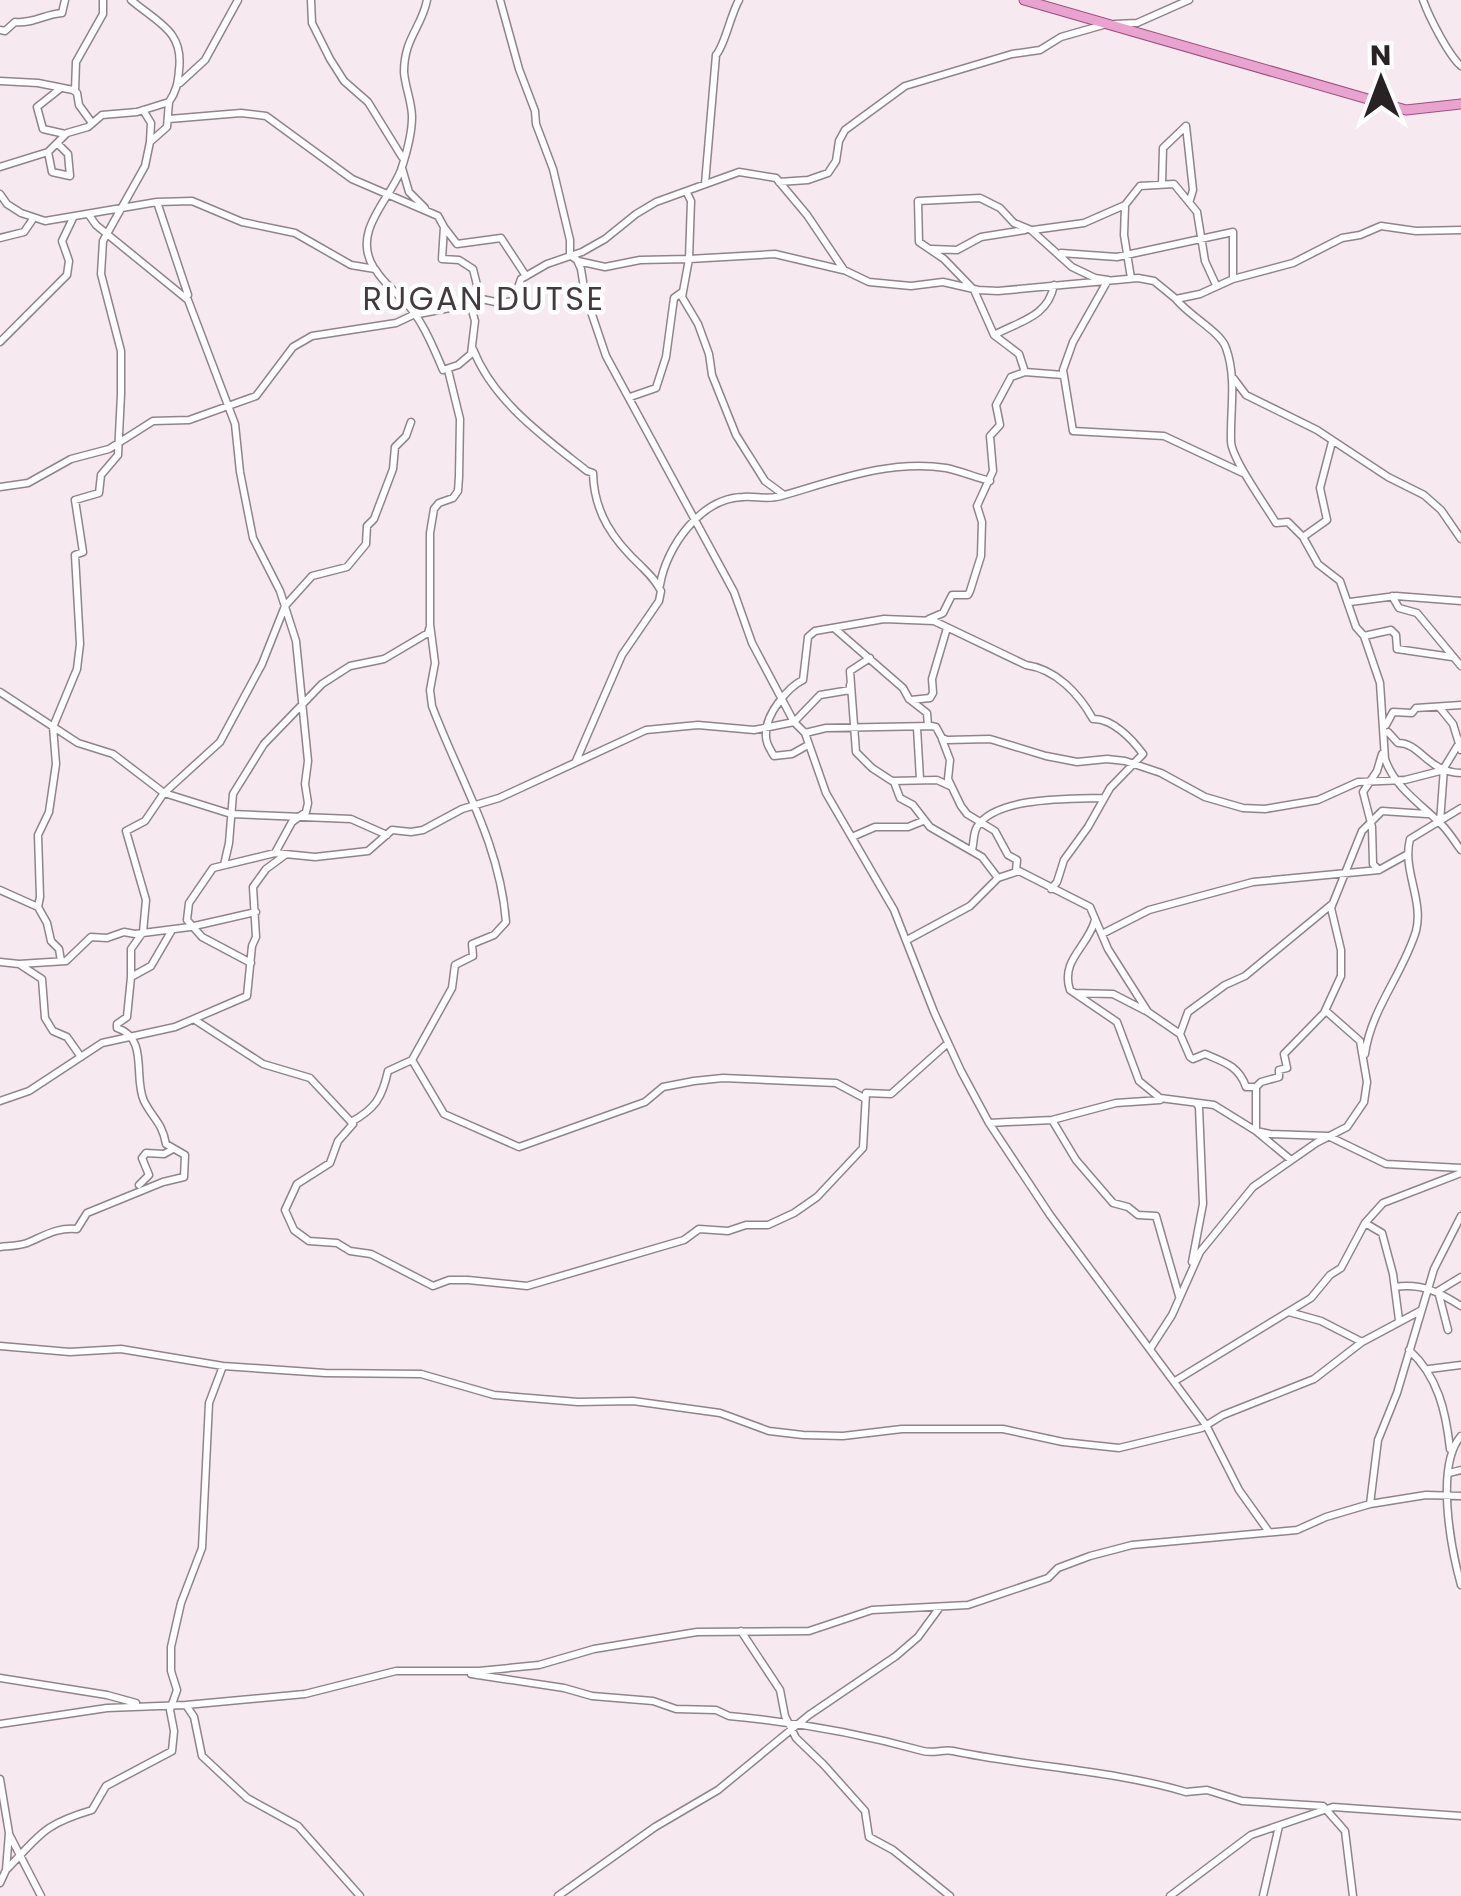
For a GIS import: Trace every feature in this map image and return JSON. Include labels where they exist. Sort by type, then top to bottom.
[{"type":"main road","points":[[1024,0],[1406,110],[1461,104]]},
{"type":"street","points":[[0,30],[5,31],[15,22],[29,24],[44,14],[62,14],[65,0]]},
{"type":"street","points":[[92,122],[76,92],[76,62],[102,14],[103,0]]},
{"type":"street","points":[[131,0],[173,34],[181,48],[177,88]]},
{"type":"street","points":[[150,142],[166,131],[169,102],[177,88],[206,60],[238,0]]},
{"type":"street","points":[[311,0],[312,23],[330,59],[344,80],[368,102],[402,162],[409,192],[426,209]]},
{"type":"street","points":[[427,0],[424,15],[412,29],[404,72],[412,118],[402,162],[388,195],[372,218],[367,241],[370,263],[387,288],[404,300],[440,359],[440,368],[448,370],[468,359],[475,321],[472,303]]},
{"type":"street","points":[[500,0],[553,169],[584,294],[606,356],[734,592],[752,643],[804,734],[826,793],[908,940],[948,1043],[990,1122],[1050,1215],[1206,1425],[1239,1490],[1269,1532]]},
{"type":"street","points":[[705,184],[716,56],[723,47],[724,30],[739,0]]},
{"type":"street","points":[[779,182],[808,180],[828,172],[836,161],[845,130],[905,86],[1012,54],[1040,50],[1082,30],[1137,22],[1189,0]]},
{"type":"street","points":[[1423,0],[1446,40],[1450,56],[1461,66]]},
{"type":"street","points":[[0,81],[76,92]]},
{"type":"street","points":[[62,87],[36,107],[44,129],[64,134]]},
{"type":"street","points":[[0,168],[48,152],[64,134],[102,115],[169,102]]},
{"type":"street","points":[[61,961],[38,907],[38,835],[49,812],[56,764],[53,727],[77,669],[80,644],[75,555],[82,552],[75,500],[99,493],[101,476],[115,461],[118,445],[121,351],[100,274],[103,241],[145,166],[150,123],[142,110]]},
{"type":"street","points":[[169,120],[241,113],[269,117],[344,174],[438,216],[457,244],[501,238],[526,276]]},
{"type":"street","points":[[1162,184],[1163,148],[1186,126],[1194,190],[1190,200]]},
{"type":"street","points":[[48,152],[52,172],[70,176],[68,154],[57,143]]},
{"type":"street","points":[[444,227],[442,259],[458,260],[473,269],[484,301],[512,301],[518,282],[526,276],[574,258],[606,239],[644,208],[747,172],[771,176],[779,182],[844,270]]},
{"type":"street","points":[[926,249],[964,248],[977,238],[1084,223],[1125,205],[1140,186],[1162,184],[1177,186],[1197,212],[1205,262],[1216,285]]},
{"type":"street","points":[[687,192],[689,259],[682,292],[686,305],[710,354],[712,375],[736,435],[765,481],[784,495]]},
{"type":"street","points":[[0,194],[8,204],[33,219],[53,221],[157,202],[192,201],[242,222],[295,233],[351,265],[375,269]]},
{"type":"street","points":[[1025,372],[1019,354],[994,335],[974,290],[944,259],[917,239],[918,200],[980,198],[1030,230],[1072,267],[1108,280]]},
{"type":"street","points":[[157,202],[238,436],[240,472],[253,538],[285,606],[296,641],[308,761],[308,803],[275,853]]},
{"type":"street","points":[[1125,205],[1130,278]]},
{"type":"street","points":[[88,214],[188,300]]},
{"type":"street","points":[[0,342],[67,275],[68,260],[62,241],[74,217]]},
{"type":"street","points":[[0,238],[24,232],[33,219]]},
{"type":"street","points":[[1176,299],[1293,263],[1342,238],[1381,226],[1416,231],[1461,230]]},
{"type":"street","points":[[1059,252],[1126,256],[1234,233],[1232,280]]},
{"type":"street","points":[[574,258],[582,264],[605,266],[640,260],[775,254],[844,270],[876,284],[911,286],[943,282],[974,290],[1018,290],[1130,278],[1154,281],[1222,342],[1233,378],[1230,442],[1245,474],[1276,523],[1288,522],[1302,536],[1318,564],[1340,581],[1356,627],[1364,636],[1380,683],[1385,729],[1377,771],[1363,798],[1370,823],[1373,864],[1379,870]]},
{"type":"street","points":[[1108,280],[1073,342],[1064,375],[1073,432],[1164,436],[1245,474]]},
{"type":"street","points":[[994,335],[1042,311],[1049,305],[1054,285]]},
{"type":"street","points":[[630,397],[656,388],[666,357],[674,298],[682,292]]},
{"type":"street","points":[[0,486],[28,483],[71,460],[118,445],[153,421],[189,420],[256,396],[293,348],[312,336],[396,322],[472,303],[480,297]]},
{"type":"street","points":[[472,349],[488,378],[524,420],[593,472],[598,509],[606,526],[660,587]]},
{"type":"street","points":[[351,1122],[374,1110],[388,1071],[412,1060],[452,988],[455,964],[473,956],[472,944],[494,935],[506,922],[503,887],[493,850],[432,706],[430,686],[436,663],[430,624],[429,544],[434,509],[458,492],[459,477],[460,426],[448,370]]},
{"type":"street","points":[[926,620],[943,613],[952,595],[968,595],[970,591],[980,556],[982,522],[977,506],[994,465],[990,436],[1000,425],[996,406],[1011,377],[1025,372],[1064,375]]},
{"type":"street","points":[[1233,378],[1246,395],[1317,430],[1432,502],[1461,539]]},
{"type":"street","points":[[0,1247],[30,1242],[58,1229],[78,1229],[87,1213],[163,1182],[182,1179],[187,1172],[185,1155],[166,1144],[161,1124],[143,1098],[138,1051],[117,1024],[127,1016],[131,949],[143,932],[146,900],[126,831],[145,821],[164,793],[220,742],[262,664],[285,606],[312,576],[347,567],[366,544],[367,526],[374,519],[393,469],[392,453],[411,422]]},
{"type":"street","points":[[1302,536],[1327,520],[1320,488],[1332,442]]},
{"type":"street","points":[[575,762],[622,655],[662,595],[664,563],[694,519],[739,496],[768,500],[898,467],[944,468],[990,481]]},
{"type":"street","points":[[1350,602],[1392,596],[1461,601]]},
{"type":"street","points":[[1392,596],[1399,608],[1417,613],[1461,666]]},
{"type":"street","points":[[808,745],[792,754],[774,756],[765,727],[790,686],[802,680],[809,634],[884,619],[926,620],[1026,665],[1042,668],[1075,690],[1093,719],[1102,718],[1133,740],[1143,754],[1104,798],[1064,860],[1051,889]]},
{"type":"street","points":[[224,865],[232,794],[264,744],[322,684],[350,666],[384,659],[428,633],[430,624]]},
{"type":"street","points":[[833,627],[927,713],[928,726]]},
{"type":"street","points":[[912,700],[930,698],[933,693],[932,679],[947,628]]},
{"type":"street","points":[[1364,636],[1391,630],[1396,635],[1397,649],[1452,657]]},
{"type":"street","points":[[870,658],[852,667],[856,752],[892,781],[900,798],[914,805],[923,821],[972,850],[998,878]]},
{"type":"street","points":[[251,963],[202,937],[187,920],[189,903],[210,872],[224,865],[275,853],[314,857],[368,851],[394,829],[423,830],[646,730],[698,725],[754,730],[794,722],[820,695],[850,690],[850,686]]},
{"type":"street","points":[[0,692],[78,743],[113,754],[164,793],[231,814],[352,819],[387,835]]},
{"type":"street","points":[[1385,729],[1394,712],[1412,713],[1416,708],[1461,704]]},
{"type":"street","points":[[1439,708],[1453,724],[1460,745],[1441,771],[1440,823]]},
{"type":"street","points":[[804,734],[826,728],[936,727],[950,760],[950,786],[967,814],[995,831],[1008,855],[1016,860],[1016,870]]},
{"type":"street","points":[[917,728],[920,779]]},
{"type":"street","points":[[1385,729],[1398,743],[1409,744],[1441,771]]},
{"type":"street","points":[[942,738],[990,739],[1066,760],[1107,758],[1134,764],[1243,808],[1265,809],[1318,800],[1370,780],[1397,781],[1441,771],[1461,774]]},
{"type":"street","points":[[1384,748],[1389,770],[1397,781],[1461,850]]},
{"type":"street","points":[[892,781],[937,780],[950,786]]},
{"type":"street","points":[[972,850],[981,822],[998,810],[1039,800],[1104,798]]},
{"type":"street","points":[[1074,993],[1113,994],[1148,1012],[1180,1034],[1193,1059],[1204,1054],[1238,1069],[1246,1087],[1279,1077],[1279,1070],[1287,1068],[1284,1054],[1326,1010],[1343,967],[1330,914],[1362,831],[1386,810],[1427,814]]},
{"type":"street","points":[[1364,1060],[1371,1028],[1416,929],[1417,908],[1406,854],[1414,834],[1460,811]]},
{"type":"street","points":[[852,837],[875,828],[908,827],[923,821]]},
{"type":"street","points":[[0,1101],[29,1091],[102,1044],[167,1030],[247,996],[256,912],[254,884],[286,854]]},
{"type":"street","points":[[1102,934],[1149,910],[1253,882],[1379,870],[1406,854]]},
{"type":"street","points":[[908,940],[970,906],[998,878],[1016,870]]},
{"type":"street","points":[[1016,870],[1088,906],[1148,1012]]},
{"type":"street","points":[[0,890],[38,907]]},
{"type":"street","points":[[1180,1034],[1188,1012],[1224,985],[1245,976],[1333,904]]},
{"type":"street","points":[[0,962],[61,961],[76,954],[91,937],[172,930],[256,912]]},
{"type":"street","points":[[1095,920],[1068,966],[1067,984],[1117,1022],[1139,1081],[1164,1100]]},
{"type":"street","points":[[130,976],[151,966],[172,930]]},
{"type":"street","points":[[18,964],[44,981],[45,1018],[52,1031],[67,1037],[80,1058]]},
{"type":"street","points":[[1150,1350],[1172,1315],[1200,1252],[1254,1187],[1348,1126],[1364,1102],[1360,1041],[1326,1010]]},
{"type":"street","points":[[195,1020],[263,1064],[310,1078],[351,1122],[352,1126],[338,1140],[330,1163],[305,1176],[289,1198],[286,1215],[294,1230],[313,1243],[337,1243],[350,1251],[371,1254],[429,1284],[468,1280],[522,1286],[560,1279],[684,1240],[699,1229],[760,1226],[794,1213],[817,1197],[863,1148],[866,1092],[891,1094],[948,1043]]},
{"type":"street","points":[[412,1060],[444,1114],[519,1147],[645,1102],[663,1087],[694,1081],[722,1078],[836,1084],[864,1098]]},
{"type":"street","points":[[1256,1087],[1256,1131]]},
{"type":"street","points":[[990,1122],[1052,1120],[1116,1103],[1196,1103],[1221,1107],[1291,1160]]},
{"type":"street","points":[[1190,1273],[1203,1204],[1196,1103]]},
{"type":"street","points":[[1052,1120],[1076,1160],[1113,1203],[1138,1214],[1156,1216],[1180,1297]]},
{"type":"street","points":[[1256,1131],[1328,1136],[1386,1164],[1461,1170]]},
{"type":"street","points":[[139,1185],[149,1175],[142,1158],[146,1153],[164,1154],[172,1149]]},
{"type":"street","points":[[1175,1381],[1311,1298],[1341,1268],[1364,1223],[1383,1203],[1461,1170]]},
{"type":"street","points":[[1370,1504],[1378,1440],[1440,1253],[1461,1216]]},
{"type":"street","points":[[1364,1223],[1382,1233],[1399,1320]]},
{"type":"street","points":[[1438,1291],[1461,1277]]},
{"type":"street","points":[[1395,1287],[1438,1291],[1461,1306]]},
{"type":"street","points":[[1438,1291],[1448,1330]]},
{"type":"street","points":[[0,1346],[70,1352],[121,1350],[195,1358],[223,1366],[325,1373],[421,1374],[494,1395],[672,1406],[720,1414],[769,1430],[814,1436],[898,1429],[1003,1429],[1062,1442],[1119,1448],[1206,1425],[1314,1379],[1362,1342],[1420,1311]]},
{"type":"street","points":[[1288,1312],[1320,1321],[1362,1342]]},
{"type":"street","points":[[1409,1350],[1429,1369],[1443,1406],[1451,1456],[1446,1517],[1461,1585]]},
{"type":"street","points":[[1429,1369],[1461,1365]]},
{"type":"street","points":[[0,1882],[6,1870],[50,1825],[92,1810],[111,1782],[170,1754],[174,1736],[172,1705],[177,1690],[172,1671],[173,1633],[202,1548],[208,1403],[223,1366]]},
{"type":"street","points":[[1451,1456],[1461,1436]]},
{"type":"street","points":[[1449,1473],[1461,1470]]},
{"type":"street","points":[[0,1724],[143,1705],[305,1694],[396,1671],[539,1665],[631,1641],[740,1630],[809,1631],[872,1610],[968,1604],[1048,1578],[1058,1568],[1107,1551],[1169,1541],[1297,1530],[1370,1504],[1461,1496]]},
{"type":"street","points":[[558,1896],[656,1827],[718,1790],[790,1728],[896,1656],[918,1637],[940,1608]]},
{"type":"street","points":[[740,1630],[774,1677],[790,1728]]},
{"type":"street","points":[[462,1671],[592,1696],[641,1699],[676,1709],[767,1718],[790,1728],[865,1810],[869,1837],[893,1850],[950,1896]]},
{"type":"street","points":[[0,1678],[107,1695],[143,1705]]},
{"type":"street","points":[[186,1705],[194,1717],[202,1756],[252,1801],[298,1826],[360,1896]]},
{"type":"street","points":[[800,1723],[929,1752],[949,1750],[1186,1792],[1207,1790],[1242,1801],[1318,1806],[1328,1810],[1347,1836],[1354,1896]]},
{"type":"street","points":[[0,1779],[9,1833],[6,1870]]},
{"type":"street","points":[[1170,1896],[1251,1835],[1328,1810],[1374,1809],[1461,1816]]},
{"type":"street","points":[[1264,1896],[1279,1825]]},
{"type":"street","points":[[9,1833],[42,1896]]},
{"type":"district","name":"RUGAN DUTSE","points":[[484,299]]}]
